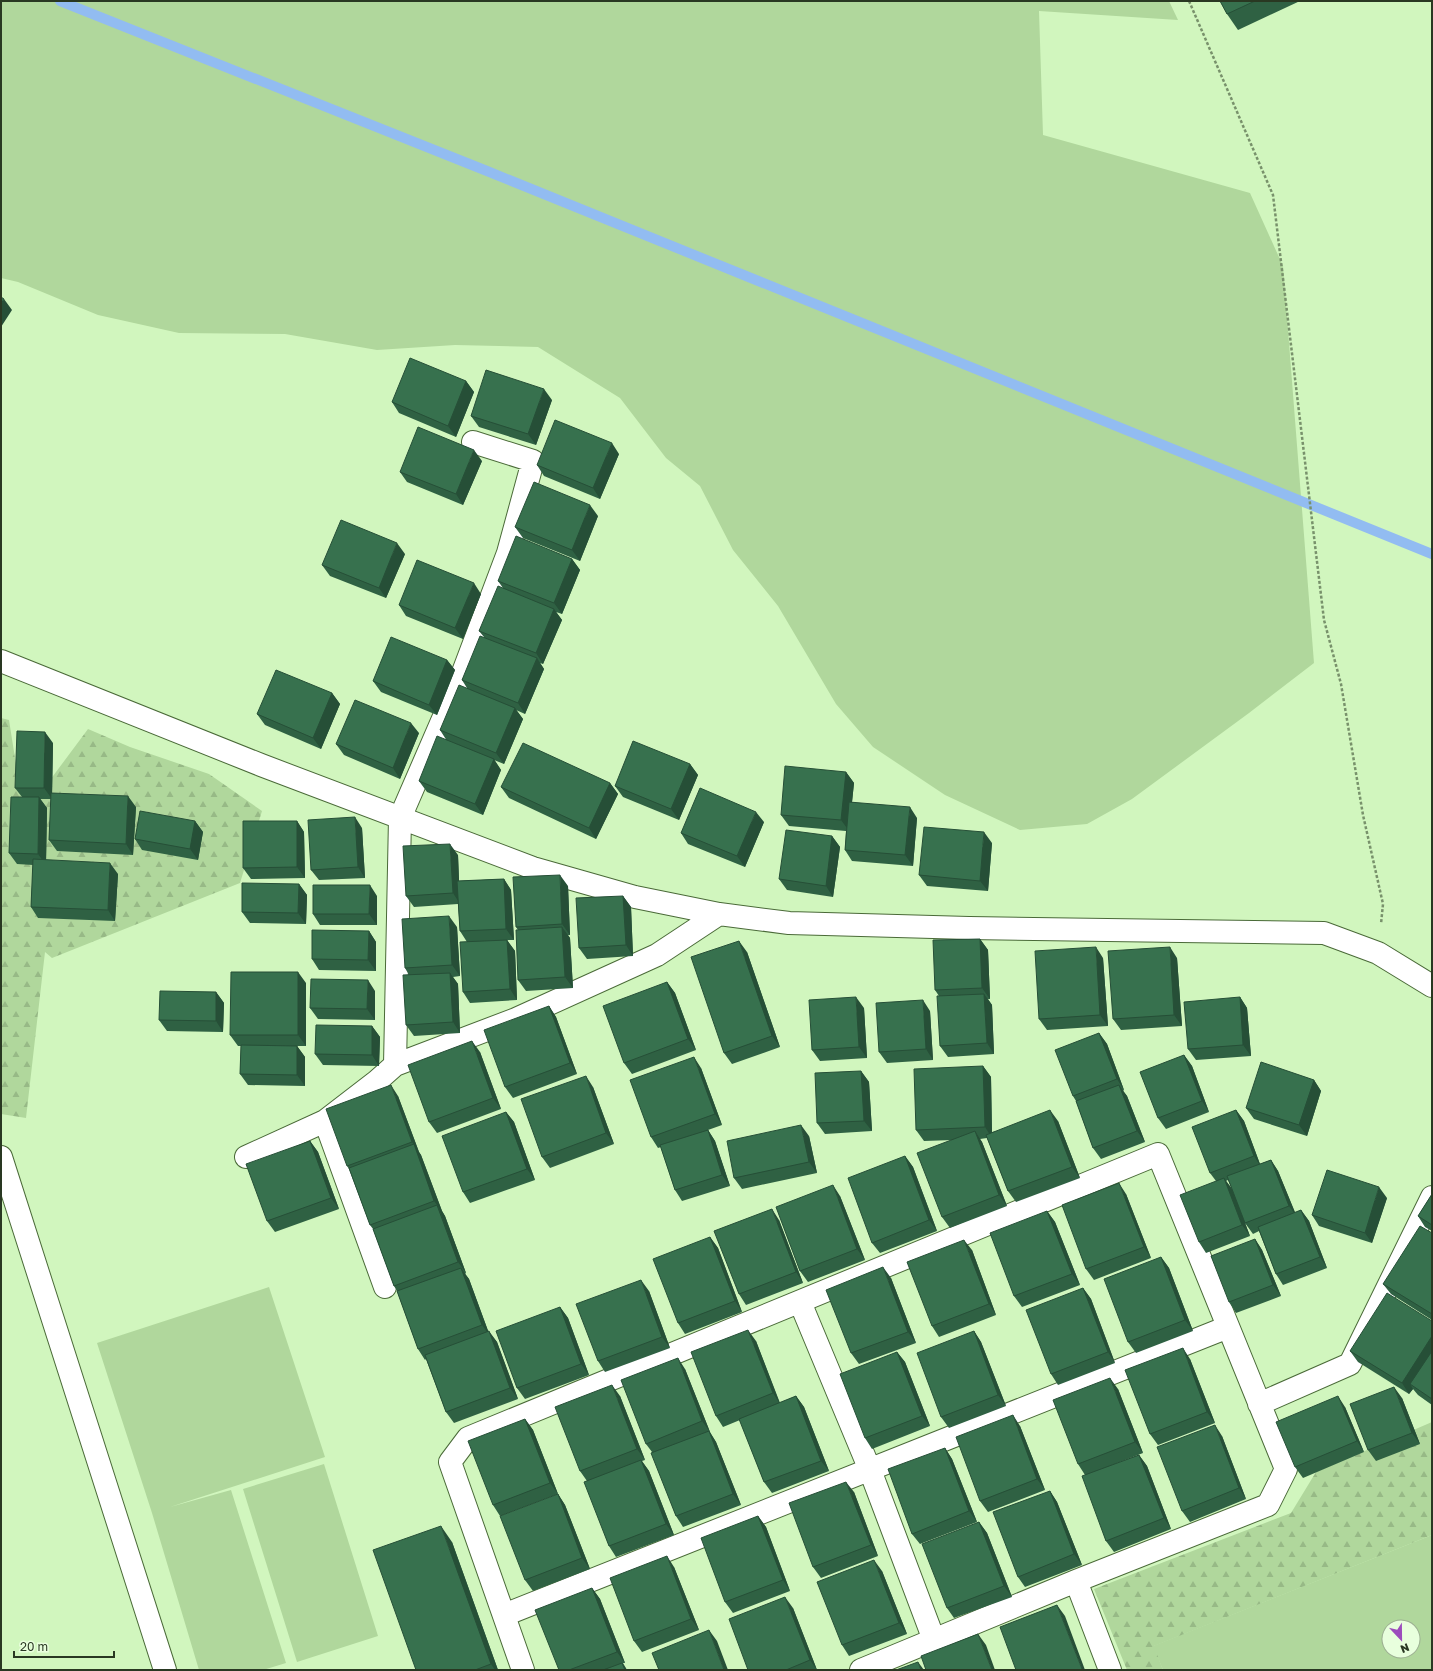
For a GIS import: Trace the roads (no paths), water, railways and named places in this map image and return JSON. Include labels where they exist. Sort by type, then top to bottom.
[{"type":"street","points":[[395,1065],[400,818],[465,668],[508,553],[533,461],[473,442]]},
{"type":"street","points":[[1,661],[261,765],[532,868],[634,897],[719,914],[789,923],[1324,933],[1378,953],[1432,986]]},
{"type":"street","points":[[246,1157],[325,1121],[377,1081],[395,1065],[516,1020],[657,955],[719,914]]},
{"type":"street","points":[[325,1121],[385,1287]]},
{"type":"street","points":[[523,1670],[450,1462],[468,1438],[1158,1154],[1286,1469],[1268,1505],[1076,1581],[861,1670]]},
{"type":"street","points":[[1,1157],[165,1670]]},
{"type":"street","points":[[1259,1404],[1350,1364],[1432,1197]]},
{"type":"street","points":[[800,1302],[870,1470],[934,1640]]},
{"type":"street","points":[[504,1615],[1228,1328]]},
{"type":"street","points":[[1076,1581],[1110,1670]]},
{"type":"waterway","points":[[60,1],[487,171],[1432,554]]}]
